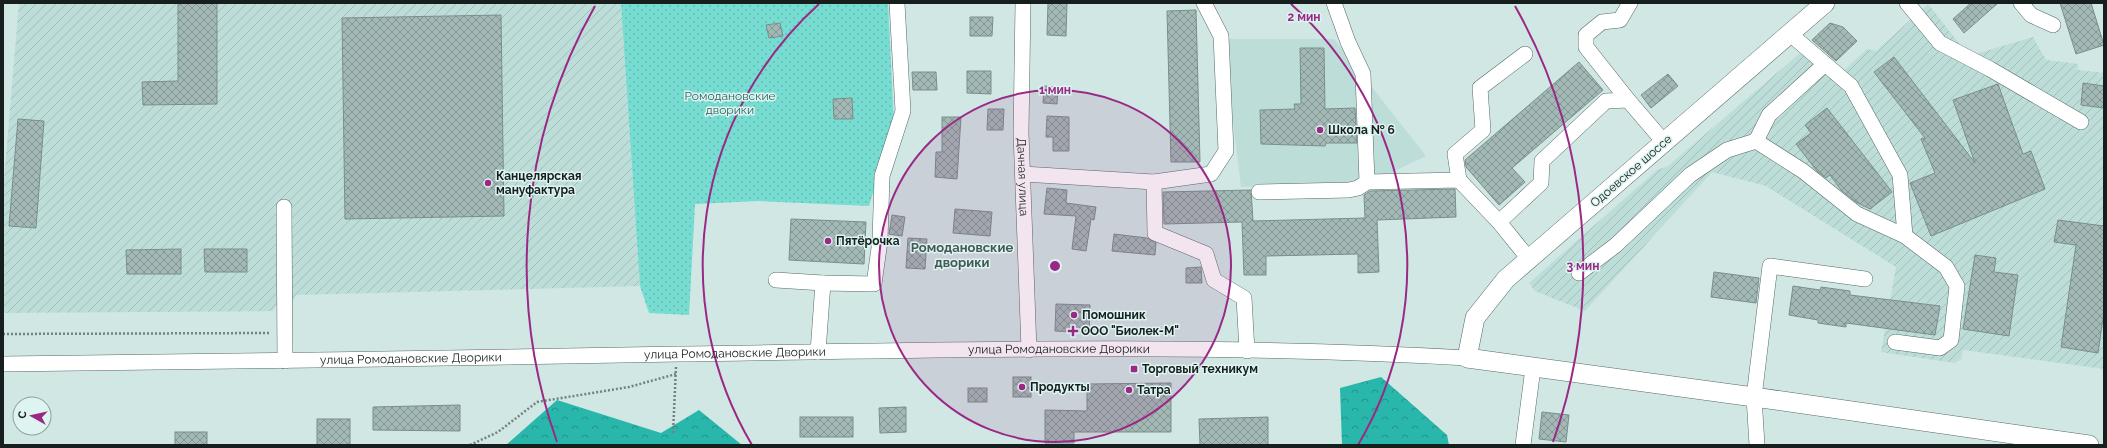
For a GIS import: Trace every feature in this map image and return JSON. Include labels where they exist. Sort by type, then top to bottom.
[{"type":"main road","name":"Одоевское шоссе","points":[[1467,358],[1475,318],[1506,279],[1825,3]]},
{"type":"main road","points":[[1467,358],[2089,445]]},
{"type":"street","points":[[776,280],[874,284],[880,241],[882,176],[903,111],[897,3]]},
{"type":"street","name":"Дачная улица","points":[[1023,3],[1021,133],[1029,350]]},
{"type":"street","points":[[1023,174],[1154,182],[1211,174],[1226,151],[1221,36],[1204,3]]},
{"type":"street","points":[[1334,3],[1348,42],[1363,74],[1367,182]]},
{"type":"street","points":[[1630,3],[1620,20],[1602,22],[1586,35],[1586,47],[1664,142]]},
{"type":"street","points":[[1907,3],[1940,43],[2082,122]]},
{"type":"street","points":[[2021,3],[2031,15],[2053,25]]},
{"type":"street","points":[[1790,34],[1851,86],[1900,175],[1905,236]]},
{"type":"street","points":[[1525,54],[1480,88],[1483,130],[1455,154],[1459,180],[1499,222],[1529,259]]},
{"type":"street","points":[[1756,142],[1769,115],[1825,64]]},
{"type":"street","points":[[1499,222],[1542,183],[1542,161],[1548,155],[1606,101],[1628,100]]},
{"type":"street","points":[[1579,273],[1616,245],[1690,175],[1727,150],[1756,142],[1804,171],[1857,214],[1905,236],[1946,267],[1957,286],[1951,340],[1940,348],[1895,342]]},
{"type":"street","points":[[1259,192],[1349,190],[1358,188],[1367,182],[1459,180]]},
{"type":"street","points":[[1154,182],[1155,233],[1206,254],[1214,280],[1244,298],[1248,351]]},
{"type":"street","points":[[284,207],[285,362]]},
{"type":"street","points":[[1757,445],[1754,397],[1770,266],[1865,279]]},
{"type":"street","points":[[818,352],[823,283]]},
{"type":"street","name":"улица Ромодановские Дворики","points":[[3,364],[285,362],[677,354],[1029,350],[1348,352],[1467,358]]},
{"type":"street","points":[[1523,445],[1533,368]]},
{"type":"path","points":[[3,334],[285,334]]},
{"type":"path","points":[[673,433],[677,354]]},
{"type":"path","points":[[470,445],[498,432],[537,402],[629,387],[676,374]]},
{"type":"shaded area","points":[[19,3],[621,3],[640,286],[296,295],[292,303],[277,304],[273,311],[3,313],[3,191]]},
{"type":"shaded area","points":[[1928,4],[1969,56],[2033,37],[2046,60],[2078,64],[2078,70],[2104,73],[2104,369],[1963,350],[1961,359],[1955,363],[1881,352],[1896,267],[1766,186],[1712,172],[1585,311],[1535,291],[1529,283],[1657,170],[1668,166],[1806,48],[1841,73],[1867,49],[1876,51]]},
{"type":"shaded area","name":"Школа № 6","points":[[1228,39],[1334,39],[1426,156],[1367,184],[1241,187],[1231,105]]},
{"type":"green space","name":"Ромодановские дворики","points":[[621,3],[888,3],[894,123],[869,206],[759,201],[695,204],[689,315],[649,313],[640,286]]},
{"type":"green space","points":[[1381,377],[1447,435],[1449,445],[1342,445],[1340,388]]},
{"type":"green space","points":[[557,400],[661,433],[699,410],[742,445],[506,445]]},
{"type":"building","points":[[178,3],[217,3],[217,104],[143,105],[142,82],[178,81]]},
{"type":"building","points":[[1048,3],[1067,3],[1066,36],[1047,35]]},
{"type":"building","points":[[1971,3],[1998,3],[1964,33],[1953,19]]},
{"type":"building","points":[[2060,3],[2091,3],[2104,45],[2076,54]]},
{"type":"building","points":[[1196,10],[1200,162],[1171,162],[1167,11]]},
{"type":"building","points":[[501,15],[504,216],[345,219],[342,18]]},
{"type":"building","points":[[970,17],[993,17],[992,36],[970,36]]},
{"type":"building","points":[[780,23],[783,36],[769,38],[766,25]]},
{"type":"building","points":[[1830,23],[1843,27],[1857,41],[1836,61],[1812,40]]},
{"type":"building","points":[[1300,48],[1324,48],[1325,109],[1355,108],[1357,143],[1326,143],[1325,146],[1261,144],[1260,110],[1295,109],[1294,104],[1301,104]]},
{"type":"building","points":[[1894,57],[1975,163],[1953,100],[1998,84],[2023,154],[2031,151],[2045,189],[1931,236],[1910,183],[1935,173],[1921,139],[1925,138],[1874,72]]},
{"type":"building","points":[[1579,62],[1603,90],[1512,168],[1525,182],[1499,205],[1466,167],[1465,160]]},
{"type":"building","points":[[967,71],[991,71],[991,94],[967,93]]},
{"type":"building","points":[[912,72],[936,72],[937,90],[913,90]]},
{"type":"building","points":[[1668,74],[1678,86],[1651,108],[1641,95]]},
{"type":"building","points":[[2083,83],[2104,86],[2104,108],[2081,105]]},
{"type":"building","points":[[1044,86],[1058,87],[1057,104],[1043,103]]},
{"type":"building","points":[[852,98],[853,119],[834,119],[833,99]]},
{"type":"building","points":[[1827,108],[1892,192],[1870,209],[1856,202],[1841,190],[1830,175],[1826,178],[1817,171],[1796,144],[1811,133],[1805,125]]},
{"type":"building","points":[[988,109],[1004,109],[1003,130],[987,130]]},
{"type":"building","points":[[1047,116],[1069,117],[1069,151],[1053,151],[1053,137],[1046,137]]},
{"type":"building","points":[[942,117],[961,117],[957,179],[935,177],[936,152],[942,152]]},
{"type":"building","points":[[18,119],[44,121],[36,228],[9,226]]},
{"type":"building","points":[[1047,188],[1067,190],[1066,203],[1096,207],[1094,220],[1091,219],[1086,251],[1072,249],[1076,216],[1044,214]]},
{"type":"building","points":[[1455,189],[1456,217],[1377,220],[1379,272],[1358,273],[1358,254],[1266,256],[1266,275],[1244,275],[1242,222],[1164,224],[1163,192],[1251,190],[1253,221],[1365,218],[1364,195],[1370,191]]},
{"type":"building","points":[[955,209],[992,212],[990,236],[953,233]]},
{"type":"building","points":[[892,215],[905,217],[902,236],[889,234]]},
{"type":"building","name":"Пятёрочка","points":[[791,219],[866,222],[864,264],[789,260]]},
{"type":"building","points":[[2058,220],[2104,226],[2104,311],[2098,353],[2061,347],[2076,245],[2054,242]]},
{"type":"building","points":[[1114,234],[1147,238],[1156,243],[1155,255],[1112,251]]},
{"type":"building","points":[[908,238],[927,239],[925,269],[906,268]]},
{"type":"building","points":[[181,249],[181,274],[127,274],[126,250]]},
{"type":"building","points":[[204,249],[247,249],[247,272],[205,272]]},
{"type":"building","points":[[1975,255],[1996,258],[1994,272],[2018,275],[2009,336],[1963,329]]},
{"type":"building","points":[[1201,267],[1202,283],[1186,283],[1186,268]]},
{"type":"building","points":[[1714,272],[1759,278],[1756,303],[1711,297]]},
{"type":"building","points":[[1793,286],[1820,290],[1821,287],[1850,291],[1850,295],[1940,306],[1935,335],[1846,323],[1846,327],[1818,323],[1818,320],[1789,315]]},
{"type":"building","points":[[1056,304],[1090,305],[1089,333],[1055,331]]},
{"type":"building","name":"Продукты","points":[[1013,377],[1031,377],[1031,397],[1013,397]]},
{"type":"building","points":[[1171,383],[1171,432],[1074,432],[1074,443],[1045,443],[1045,410],[1087,411],[1087,384]]},
{"type":"building","points":[[968,388],[987,388],[987,402],[968,402]]},
{"type":"building","points":[[460,405],[460,431],[373,430],[373,407]]},
{"type":"building","points":[[906,407],[906,432],[880,433],[879,408]]},
{"type":"building","points":[[1542,412],[1569,415],[1566,442],[1539,439]]},
{"type":"building","points":[[800,417],[853,417],[853,437],[800,437]]},
{"type":"building","points":[[1268,417],[1268,445],[1200,445],[1199,419]]},
{"type":"building","points":[[317,419],[350,419],[350,445],[317,445]]},
{"type":"building","points":[[175,432],[207,432],[207,445],[175,445]]},
{"type":"place","name":"Школа № 6","points":[[1320,130]]},
{"type":"place","name":"Канцелярская мануфактура","points":[[488,183]]},
{"type":"place","name":"Пятёрочка","points":[[828,241]]},
{"type":"place","name":"Помошник","points":[[1074,315]]},
{"type":"place","name":"ООО \"Биолек-М\"","points":[[1073,331]]},
{"type":"place","name":"Торговый техникум","points":[[1134,369]]},
{"type":"place","name":"Продукты","points":[[1022,387]]},
{"type":"place","name":"Татра","points":[[1129,390]]},
{"type":"district","name":"Ромодановские дворики","points":[[962,254]]}]
